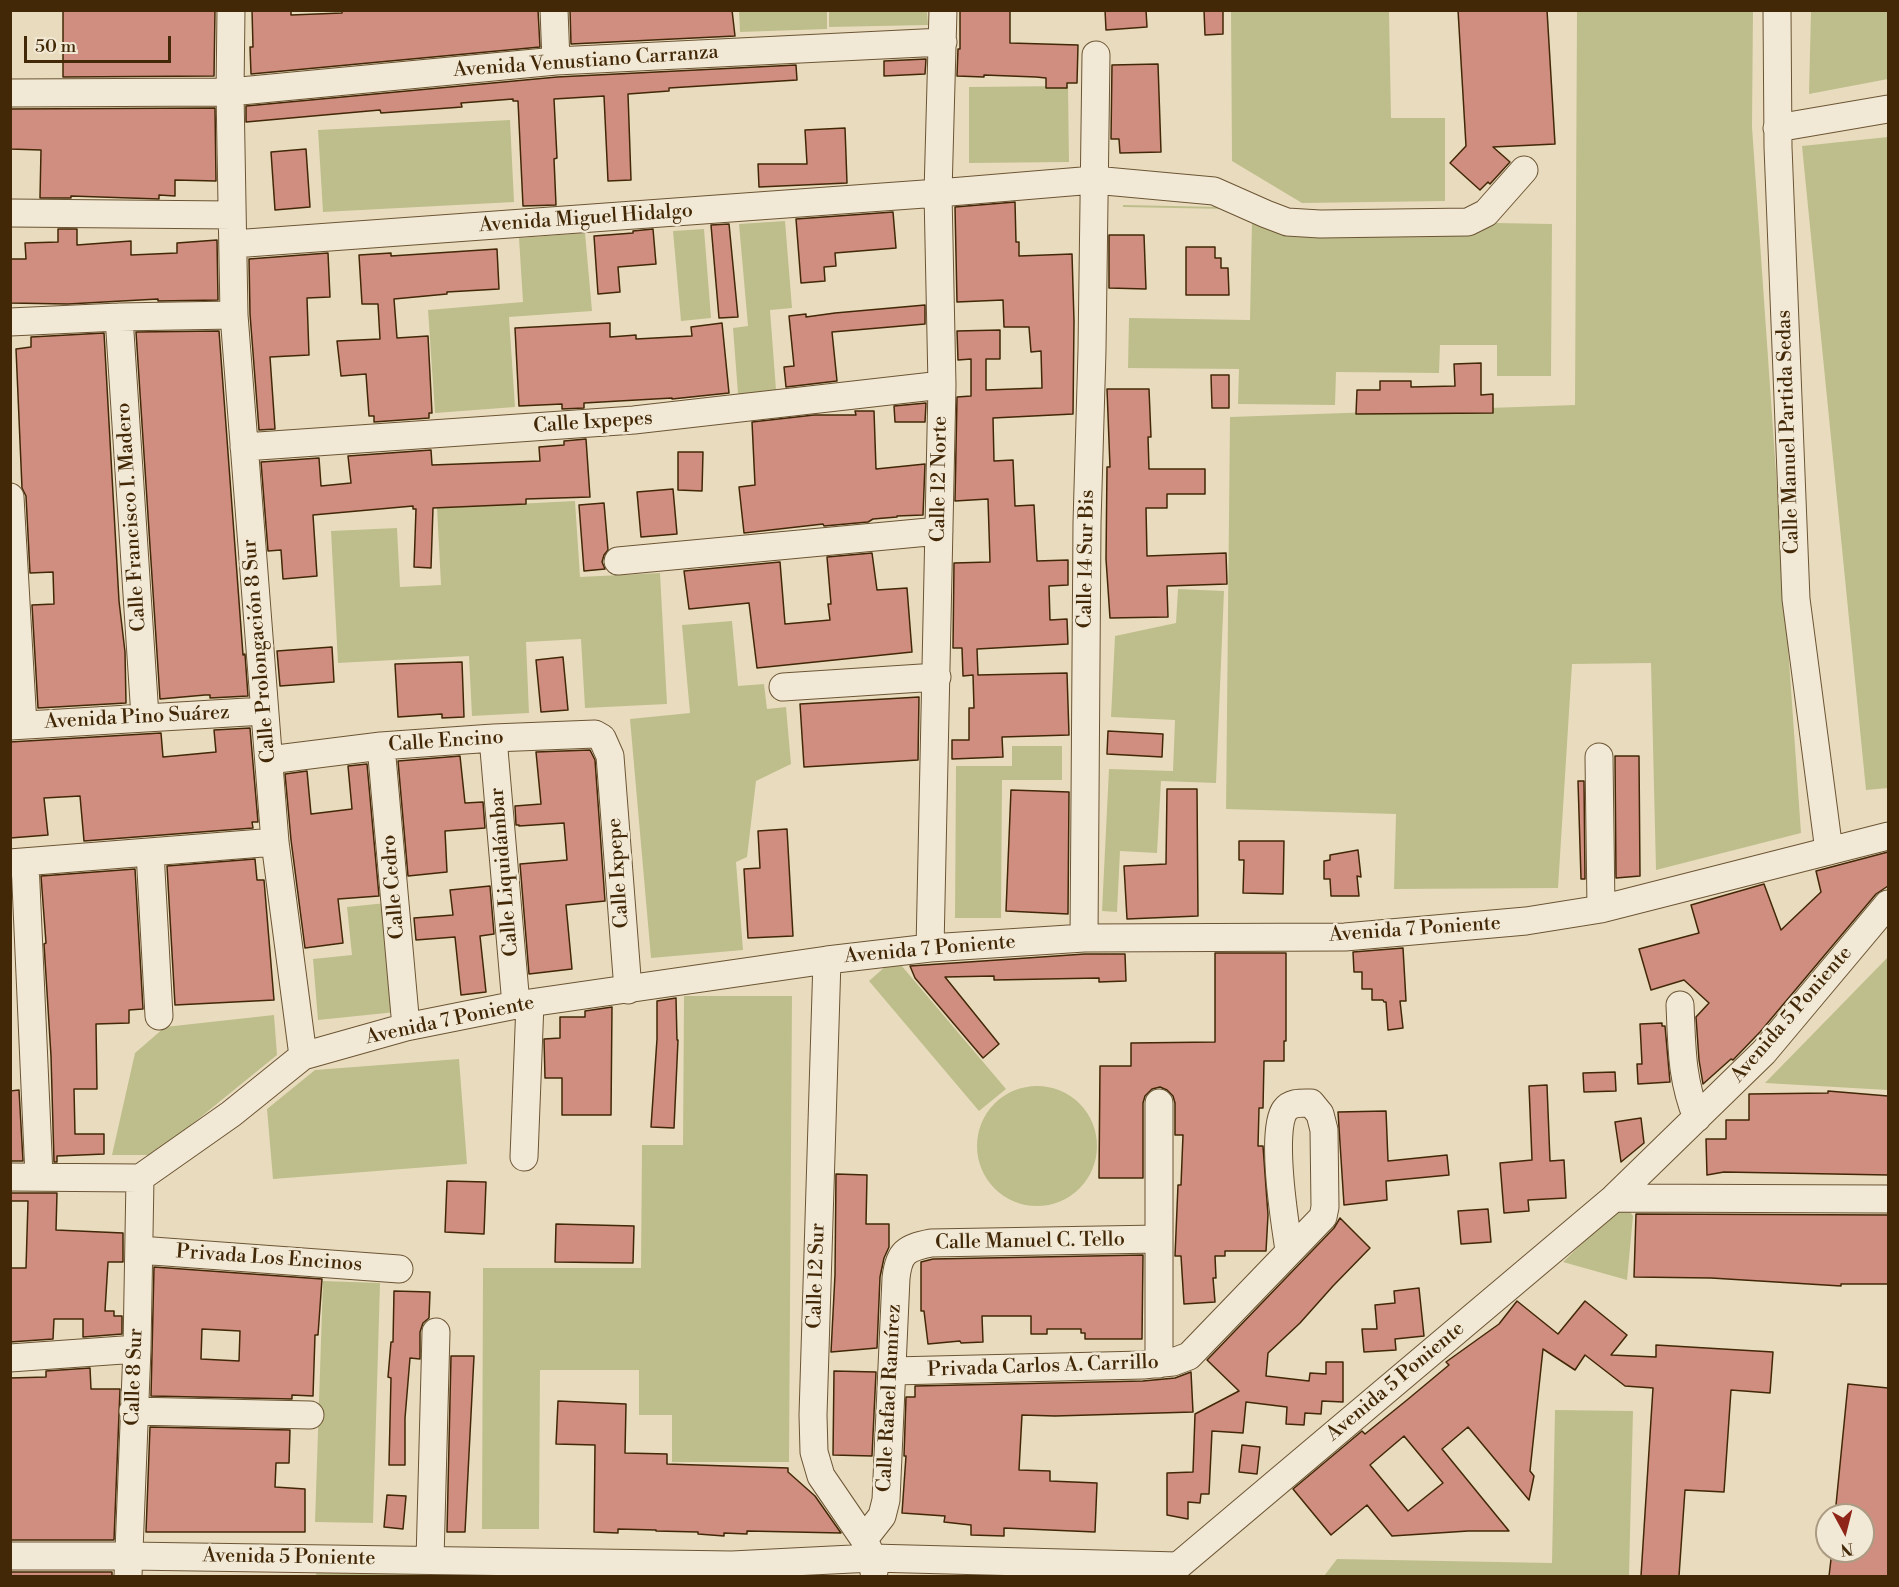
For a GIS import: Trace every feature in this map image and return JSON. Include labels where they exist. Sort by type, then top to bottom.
[{"type":"street","name":"Calle Prolongación 8 Sur","points":[[231,10],[230,92],[234,315],[275,842],[303,1056]]},
{"type":"street","points":[[554,10],[556,61]]},
{"type":"street","name":"Calle 12 Norte","points":[[930,948],[942,385],[938,193],[943,10]]},
{"type":"street","name":"Calle Manuel Partida Sedas","points":[[1777,10],[1777,128],[1796,599],[1829,851]]},
{"type":"street","name":"Avenida Venustiano Carranza","points":[[10,93],[230,92],[556,61],[943,42]]},
{"type":"street","name":"Calle 14 Sur Bis","points":[[1084,938],[1087,523],[1096,55]]},
{"type":"street","points":[[1777,128],[1888,109]]},
{"type":"street","name":"Avenida Miguel Hidalgo","points":[[233,244],[1094,180],[1214,191],[1287,222],[1320,224],[1468,222],[1486,213],[1524,170]]},
{"type":"street","points":[[10,213],[232,215]]},
{"type":"street","points":[[10,322],[234,315]]},
{"type":"street","name":"Calle Francisco I. Madero","points":[[119,317],[145,717]]},
{"type":"street","name":"Calle Ixpepes","points":[[244,447],[634,420],[942,385]]},
{"type":"street","points":[[10,497],[17,726]]},
{"type":"street","points":[[618,561],[939,531]]},
{"type":"street","points":[[783,687],[937,677]]},
{"type":"street","name":"Avenida Pino Suárez","points":[[17,726],[264,711]]},
{"type":"street","name":"Calle Encino","points":[[269,760],[381,746],[595,734],[602,738],[610,756]]},
{"type":"street","name":"Calle Liquidámbar","points":[[493,738],[523,1004],[524,1157]]},
{"type":"street","name":"Calle Cedro","points":[[381,746],[406,1027]]},
{"type":"street","name":"Calle Ixpepe","points":[[610,756],[628,990]]},
{"type":"street","points":[[1599,757],[1601,909]]},
{"type":"street","name":"Avenida 7 Poniente","points":[[140,1178],[231,1114],[303,1056],[406,1027],[523,1004],[826,960],[930,948],[1084,938],[1345,937],[1526,921],[1601,909],[1888,836]]},
{"type":"street","points":[[39,1176],[18,862],[275,842]]},
{"type":"street","points":[[150,852],[159,1016]]},
{"type":"street","name":"Avenida 5 Poniente","points":[[10,1556],[129,1566],[430,1560],[732,1570],[870,1558],[1172,1571],[1614,1198],[1764,1052],[1888,904]]},
{"type":"street","name":"Calle 12 Sur","points":[[826,960],[813,1403],[814,1452],[821,1476],[870,1558]]},
{"type":"street","points":[[1680,1005],[1683,1073],[1687,1094],[1697,1118]]},
{"type":"street","points":[[1159,1103],[1159,1364]]},
{"type":"street","name":"Privada Carlos A. Carrillo","points":[[893,1371],[1159,1364],[1189,1356],[1323,1217],[1325,1207],[1324,1130],[1320,1114],[1311,1103],[1295,1103],[1284,1110],[1278,1130],[1282,1210],[1289,1250]]},
{"type":"street","points":[[10,1177],[140,1178]]},
{"type":"street","name":"Calle 8 Sur","points":[[129,1566],[137,1349],[140,1178]]},
{"type":"street","points":[[1614,1198],[1888,1199]]},
{"type":"street","name":"Calle Manuel C. Tello","points":[[904,1253],[914,1247],[931,1244],[1158,1239]]},
{"type":"street","name":"Privada Los Encinos","points":[[139,1250],[399,1269]]},
{"type":"street","name":"Calle Rafael Ramírez","points":[[870,1558],[886,1500],[896,1278],[898,1262],[904,1253]]},
{"type":"street","points":[[430,1560],[436,1332]]},
{"type":"street","points":[[10,1358],[137,1349]]},
{"type":"street","points":[[133,1411],[310,1415]]},
{"type":"green space","points":[[739,11],[827,11],[827,29],[740,32]]},
{"type":"green space","points":[[829,11],[927,11],[928,25],[829,27]]},
{"type":"green space","points":[[1231,11],[1389,11],[1391,118],[1445,118],[1445,201],[1302,203],[1232,161]]},
{"type":"green space","points":[[1577,11],[1753,11],[1752,127],[1801,833],[1656,870],[1651,663],[1572,664],[1558,888],[1394,889],[1396,814],[1226,809],[1230,417],[1575,405]]},
{"type":"green space","points":[[1811,11],[1888,11],[1888,79],[1809,94]]},
{"type":"green space","points":[[1068,86],[1069,162],[969,163],[969,87]]},
{"type":"green space","points":[[510,120],[514,202],[323,212],[318,130]]},
{"type":"green space","points":[[1888,137],[1888,788],[1866,790],[1802,146]]},
{"type":"green space","points":[[1123,205],[1222,207],[1474,234],[1496,223],[1552,224],[1551,376],[1497,376],[1497,345],[1440,345],[1439,373],[1336,372],[1335,405],[1238,404],[1239,369],[1128,368],[1129,318],[1250,320],[1252,220],[1226,209],[1123,207]]},
{"type":"green space","points":[[785,221],[792,308],[770,310],[776,390],[738,394],[733,328],[748,326],[739,224]]},
{"type":"green space","points":[[704,229],[711,318],[681,321],[673,231]]},
{"type":"green space","points":[[585,233],[592,311],[509,317],[515,407],[435,413],[428,310],[523,302],[519,238]]},
{"type":"green space","points":[[575,501],[580,577],[660,573],[667,704],[585,708],[581,639],[526,642],[529,713],[472,716],[469,656],[338,663],[331,531],[397,528],[400,587],[441,585],[437,508]]},
{"type":"green space","points":[[1178,589],[1224,591],[1216,783],[1161,781],[1157,853],[1120,851],[1117,912],[1102,911],[1109,769],[1173,771],[1175,720],[1111,717],[1115,636],[1176,623]]},
{"type":"green space","points":[[732,621],[738,686],[764,684],[767,709],[786,707],[791,764],[756,781],[747,857],[736,862],[743,950],[651,958],[630,719],[690,713],[682,625]]},
{"type":"green space","points":[[1012,746],[1062,746],[1062,780],[1002,780],[1001,918],[955,918],[956,766],[1012,766]]},
{"type":"green space","points":[[386,903],[396,1012],[318,1020],[313,959],[352,955],[347,907]]},
{"type":"green space","points":[[1888,957],[1888,1090],[1765,1083]]},
{"type":"green space","points":[[895,958],[1006,1089],[979,1111],[869,981]]},
{"type":"green space","points":[[684,996],[792,996],[789,1462],[672,1462],[672,1415],[639,1415],[639,1370],[540,1370],[539,1529],[482,1529],[483,1268],[641,1268],[642,1145],[683,1145]]},
{"type":"green space","points":[[274,1015],[277,1055],[154,1155],[112,1155],[135,1053],[165,1027]]},
{"type":"green space","points":[[459,1059],[467,1164],[273,1179],[267,1109],[315,1070]]},
{"type":"green space","points":[[1037,1086],[1060,1091],[1079,1104],[1092,1123],[1097,1146],[1092,1169],[1079,1188],[1060,1201],[1037,1206],[1014,1201],[995,1188],[982,1169],[977,1146],[982,1123],[995,1104],[1014,1091]]},
{"type":"green space","points":[[1624,1203],[1633,1216],[1627,1280],[1563,1262]]},
{"type":"green space","points":[[323,1281],[380,1283],[373,1523],[315,1522]]},
{"type":"green space","points":[[1555,1410],[1633,1411],[1629,1576],[1324,1576],[1337,1559],[1552,1563]]},
{"type":"green space","points":[[317,1567],[457,1575],[316,1576]]},
{"type":"building","points":[[63,10],[215,10],[214,76],[63,77]]},
{"type":"building","points":[[252,10],[291,10],[291,15],[342,13],[342,10],[538,10],[540,47],[251,74]]},
{"type":"building","points":[[570,10],[732,10],[735,36],[571,44]]},
{"type":"building","points":[[960,10],[1010,10],[1010,43],[1078,45],[1077,83],[1067,83],[1067,88],[1046,88],[1046,78],[957,76]]},
{"type":"building","points":[[1105,10],[1146,10],[1147,27],[1106,30]]},
{"type":"building","points":[[1204,10],[1223,10],[1223,34],[1205,35]]},
{"type":"building","points":[[1458,10],[1547,10],[1555,144],[1493,147],[1510,162],[1490,184],[1488,182],[1480,190],[1450,163],[1466,146]]},
{"type":"building","points":[[926,59],[925,74],[884,76],[884,61]]},
{"type":"building","points":[[1158,64],[1161,152],[1120,153],[1119,139],[1111,139],[1112,65]]},
{"type":"building","points":[[796,65],[797,80],[669,88],[669,91],[628,94],[631,180],[608,181],[604,96],[554,99],[557,158],[554,159],[556,205],[523,206],[518,101],[513,101],[513,99],[461,103],[462,107],[381,113],[380,110],[246,122],[246,106],[557,77]]},
{"type":"building","points":[[215,108],[216,181],[175,180],[175,196],[159,195],[159,199],[71,196],[71,198],[40,198],[41,150],[10,149],[10,109]]},
{"type":"building","points":[[845,128],[847,183],[759,187],[758,164],[807,164],[805,130]]},
{"type":"building","points":[[306,149],[310,207],[275,210],[271,152]]},
{"type":"building","points":[[1015,202],[1016,242],[1019,242],[1019,256],[1072,254],[1073,414],[993,418],[994,461],[1013,460],[1015,506],[1034,505],[1037,561],[1068,560],[1068,585],[1049,586],[1050,620],[1067,619],[1068,644],[977,649],[978,675],[1067,673],[1069,735],[1002,737],[1003,757],[952,759],[952,740],[969,740],[969,708],[974,708],[973,675],[963,676],[962,648],[953,648],[954,563],[990,562],[988,499],[955,501],[957,397],[971,396],[971,359],[958,360],[957,331],[1000,330],[1000,359],[986,359],[986,390],[1042,388],[1041,351],[1031,352],[1029,327],[1004,327],[1003,300],[957,302],[955,207]]},
{"type":"building","points":[[893,212],[896,248],[835,253],[836,266],[824,267],[825,281],[801,283],[796,219]]},
{"type":"building","points":[[729,224],[738,317],[719,318],[711,225]]},
{"type":"building","points":[[58,229],[77,229],[77,245],[131,241],[131,255],[177,253],[177,243],[217,240],[218,300],[158,301],[158,299],[68,304],[10,303],[10,259],[26,259],[25,243],[58,242]]},
{"type":"building","points":[[653,229],[656,264],[618,267],[620,292],[598,294],[594,236]]},
{"type":"building","points":[[1109,235],[1144,235],[1146,289],[1109,288]]},
{"type":"building","points":[[1186,247],[1215,247],[1215,258],[1221,258],[1221,268],[1228,268],[1229,295],[1186,295]]},
{"type":"building","points":[[497,249],[499,289],[447,292],[447,294],[394,299],[397,338],[428,336],[432,413],[429,413],[429,418],[374,422],[374,416],[369,416],[366,374],[341,376],[337,341],[380,339],[378,304],[362,304],[359,255],[391,253],[391,256]]},
{"type":"building","points":[[328,253],[330,297],[307,298],[309,355],[270,357],[275,429],[259,430],[250,314],[249,259]]},
{"type":"building","points":[[925,305],[925,324],[832,332],[837,381],[786,387],[784,367],[794,366],[789,316],[806,314],[806,317]]},
{"type":"building","points":[[610,323],[610,337],[636,335],[636,339],[692,336],[691,327],[722,323],[729,393],[672,399],[584,403],[584,408],[562,409],[562,404],[519,406],[515,328]]},
{"type":"building","points":[[219,331],[248,696],[210,698],[210,695],[205,695],[160,699],[136,332]]},
{"type":"building","points":[[104,333],[119,601],[125,652],[126,703],[38,708],[32,605],[54,604],[53,572],[30,573],[26,496],[22,488],[16,349],[31,347],[31,337]]},
{"type":"building","points":[[1481,363],[1481,395],[1493,394],[1493,413],[1356,414],[1357,390],[1380,390],[1380,381],[1411,381],[1411,387],[1455,386],[1454,364]]},
{"type":"building","points":[[1211,375],[1229,375],[1229,408],[1212,408]]},
{"type":"building","points":[[1107,389],[1149,389],[1151,437],[1148,437],[1149,469],[1205,469],[1205,494],[1167,494],[1167,508],[1146,508],[1147,556],[1226,553],[1227,584],[1167,586],[1168,617],[1110,618],[1106,559],[1107,467],[1110,467]]},
{"type":"building","points":[[926,403],[925,422],[895,422],[894,406]]},
{"type":"building","points":[[855,411],[874,411],[876,469],[925,464],[923,515],[744,533],[739,487],[755,485],[752,422],[814,415],[856,415]]},
{"type":"building","points":[[586,439],[590,497],[526,499],[526,504],[433,508],[431,568],[414,567],[416,509],[413,509],[413,506],[313,515],[317,576],[283,579],[281,550],[268,551],[261,462],[319,458],[321,486],[351,483],[348,456],[431,450],[432,465],[540,461],[539,447],[564,445],[564,441]]},
{"type":"building","points":[[678,452],[703,452],[702,491],[678,490]]},
{"type":"building","points":[[673,489],[677,534],[641,537],[637,492]]},
{"type":"building","points":[[604,503],[608,550],[602,562],[605,569],[584,571],[579,505]]},
{"type":"building","points":[[872,553],[877,590],[907,588],[912,652],[757,668],[749,603],[689,609],[684,571],[780,562],[785,624],[830,620],[827,557]]},
{"type":"building","points":[[332,647],[334,682],[280,686],[277,651]]},
{"type":"building","points":[[563,657],[568,710],[541,712],[536,660]]},
{"type":"building","points":[[462,662],[464,717],[442,718],[442,714],[398,717],[395,664]]},
{"type":"building","points":[[919,697],[918,760],[804,767],[800,704]]},
{"type":"building","points":[[250,728],[258,822],[252,822],[253,828],[84,841],[80,796],[44,798],[48,835],[10,838],[10,742],[161,733],[163,757],[216,752],[214,730]]},
{"type":"building","points":[[1108,731],[1163,734],[1162,757],[1107,754]]},
{"type":"building","points":[[590,750],[595,760],[605,901],[566,905],[572,969],[529,974],[520,864],[567,860],[564,823],[516,825],[515,806],[541,804],[536,752]]},
{"type":"building","points":[[460,756],[465,803],[483,802],[485,828],[445,831],[447,872],[408,876],[398,761]]},
{"type":"building","points":[[1615,756],[1639,756],[1640,876],[1616,878]]},
{"type":"building","points":[[367,764],[379,896],[338,899],[343,943],[305,948],[285,774],[307,771],[311,814],[352,809],[348,766]]},
{"type":"building","points":[[1578,781],[1584,781],[1585,879],[1581,879]]},
{"type":"building","points":[[1167,789],[1197,789],[1198,916],[1127,919],[1124,866],[1166,864]]},
{"type":"building","points":[[1011,790],[1069,792],[1068,914],[1006,911]]},
{"type":"building","points":[[787,829],[793,936],[748,938],[744,869],[760,868],[758,831]]},
{"type":"building","points":[[1239,841],[1284,841],[1283,894],[1243,893],[1244,860],[1239,860]]},
{"type":"building","points":[[1358,850],[1361,877],[1357,876],[1359,896],[1331,896],[1330,879],[1324,879],[1324,861],[1330,860],[1330,855]]},
{"type":"building","points":[[1888,852],[1888,886],[1876,894],[1760,1032],[1733,1060],[1731,1059],[1703,1084],[1696,1017],[1709,1003],[1684,980],[1651,990],[1639,949],[1699,933],[1691,905],[1764,884],[1781,930],[1821,892],[1816,871]]},
{"type":"building","points":[[255,859],[257,880],[264,880],[274,1000],[175,1005],[167,866]]},
{"type":"building","points":[[135,869],[143,1009],[129,1010],[129,1023],[96,1024],[97,1089],[74,1089],[75,1134],[104,1134],[104,1154],[57,1156],[57,1162],[54,1162],[51,1056],[44,944],[46,943],[41,876]]},
{"type":"building","points":[[490,886],[494,934],[480,936],[486,992],[461,995],[455,937],[416,940],[414,918],[453,915],[450,890]]},
{"type":"building","points":[[1403,948],[1406,1001],[1400,1001],[1403,1028],[1388,1030],[1386,1002],[1372,1000],[1372,989],[1362,989],[1362,972],[1354,972],[1353,952]]},
{"type":"building","points":[[1215,953],[1286,953],[1286,1041],[1284,1041],[1284,1061],[1264,1061],[1263,1108],[1259,1108],[1258,1146],[1263,1146],[1268,1215],[1266,1251],[1225,1251],[1225,1256],[1215,1256],[1216,1278],[1213,1278],[1215,1302],[1184,1304],[1181,1256],[1175,1256],[1183,1135],[1175,1135],[1173,1096],[1160,1087],[1152,1089],[1145,1096],[1143,1103],[1143,1178],[1099,1178],[1100,1066],[1131,1066],[1131,1043],[1215,1042]]},
{"type":"building","points":[[1085,954],[1125,954],[1126,981],[1099,982],[1099,978],[994,980],[994,976],[945,977],[999,1044],[983,1058],[915,978],[910,966]]},
{"type":"building","points":[[676,998],[678,1040],[674,1128],[651,1127],[657,1039],[657,1001]]},
{"type":"building","points":[[612,1007],[611,1115],[562,1115],[562,1078],[545,1078],[544,1039],[560,1038],[560,1017],[585,1017],[585,1011]]},
{"type":"building","points":[[1662,1023],[1662,1026],[1665,1026],[1670,1082],[1638,1084],[1637,1064],[1642,1064],[1640,1024]]},
{"type":"building","points":[[1615,1072],[1616,1091],[1584,1092],[1583,1073]]},
{"type":"building","points":[[1547,1085],[1550,1161],[1564,1160],[1566,1198],[1528,1200],[1529,1211],[1504,1213],[1500,1163],[1532,1160],[1529,1086]]},
{"type":"building","points":[[19,1090],[23,1161],[10,1161],[10,1091]]},
{"type":"building","points":[[1828,1091],[1888,1096],[1888,1175],[1724,1172],[1707,1175],[1706,1139],[1726,1139],[1726,1120],[1749,1120],[1749,1094],[1828,1093]]},
{"type":"building","points":[[1386,1111],[1388,1161],[1447,1155],[1449,1175],[1386,1181],[1387,1200],[1344,1205],[1338,1112]]},
{"type":"building","points":[[1641,1118],[1644,1143],[1621,1162],[1615,1122]]},
{"type":"building","points":[[836,1174],[867,1175],[866,1224],[889,1224],[889,1247],[880,1277],[877,1348],[831,1352],[835,1275]]},
{"type":"building","points":[[447,1181],[486,1182],[484,1234],[445,1232]]},
{"type":"building","points":[[10,1193],[57,1193],[56,1230],[123,1233],[123,1262],[108,1262],[105,1311],[114,1311],[114,1316],[122,1316],[122,1334],[83,1337],[83,1319],[54,1319],[53,1339],[10,1342],[10,1268],[26,1268],[28,1201],[10,1201]]},
{"type":"building","points":[[1488,1209],[1491,1242],[1461,1244],[1458,1211]]},
{"type":"building","points":[[1636,1214],[1888,1215],[1888,1284],[1841,1284],[1841,1286],[1711,1278],[1634,1277]]},
{"type":"building","points":[[1340,1218],[1370,1248],[1300,1323],[1268,1353],[1266,1376],[1309,1381],[1310,1373],[1326,1374],[1326,1362],[1343,1362],[1343,1402],[1322,1401],[1321,1414],[1305,1413],[1304,1425],[1286,1424],[1287,1407],[1246,1402],[1243,1433],[1212,1431],[1209,1494],[1201,1494],[1200,1503],[1188,1502],[1188,1519],[1167,1515],[1167,1473],[1193,1472],[1195,1414],[1239,1391],[1207,1360],[1334,1228]]},
{"type":"building","points":[[556,1224],[634,1226],[633,1263],[555,1262]]},
{"type":"building","points":[[1143,1255],[1142,1339],[1085,1339],[1085,1333],[1081,1333],[1081,1329],[1047,1329],[1047,1334],[1031,1334],[1031,1316],[982,1316],[983,1342],[961,1343],[960,1341],[928,1344],[924,1311],[921,1311],[921,1262],[933,1259]]},
{"type":"building","points":[[154,1267],[322,1279],[318,1335],[315,1335],[313,1396],[292,1395],[292,1399],[151,1396]],"holes":[[[202,1329],[240,1331],[239,1361],[201,1359]]]},
{"type":"building","points":[[1419,1288],[1424,1336],[1395,1339],[1396,1350],[1364,1352],[1362,1329],[1377,1329],[1375,1305],[1395,1303],[1394,1291]]},
{"type":"building","points":[[394,1291],[430,1292],[429,1318],[423,1323],[420,1332],[420,1359],[410,1358],[405,1418],[405,1465],[389,1465],[391,1378],[388,1377],[391,1342],[393,1342]]},
{"type":"building","points":[[1517,1301],[1558,1334],[1585,1301],[1627,1335],[1611,1355],[1656,1357],[1656,1345],[1773,1352],[1770,1393],[1731,1390],[1724,1492],[1685,1490],[1679,1576],[1641,1576],[1653,1388],[1625,1386],[1585,1355],[1575,1370],[1543,1349],[1530,1471],[1534,1476],[1529,1500],[1468,1427],[1442,1449],[1509,1531],[1392,1536],[1367,1505],[1331,1535],[1293,1489],[1362,1431],[1365,1434],[1407,1400],[1449,1365],[1446,1362],[1499,1324]],"holes":[[[1404,1436],[1443,1483],[1408,1511],[1370,1465]]]},
{"type":"building","points":[[451,1356],[474,1356],[465,1532],[447,1532]]},
{"type":"building","points":[[90,1368],[91,1389],[120,1389],[114,1540],[10,1540],[10,1378],[46,1377],[46,1371]]},
{"type":"building","points":[[834,1371],[876,1372],[872,1456],[833,1455]]},
{"type":"building","points":[[1191,1372],[1193,1412],[1022,1415],[1019,1470],[1050,1471],[1050,1481],[1097,1483],[1095,1532],[1004,1528],[1004,1536],[971,1535],[971,1525],[944,1522],[945,1516],[902,1513],[906,1456],[904,1456],[906,1397],[915,1397],[915,1386],[1143,1381],[1175,1378]]},
{"type":"building","points":[[1848,1384],[1888,1388],[1888,1576],[1829,1576],[1831,1563],[1875,1563],[1875,1503],[1836,1503]]},
{"type":"building","points":[[558,1401],[626,1404],[625,1453],[667,1454],[667,1464],[788,1468],[788,1472],[815,1496],[841,1533],[747,1531],[747,1534],[724,1533],[724,1536],[656,1530],[618,1529],[618,1533],[594,1532],[595,1445],[556,1444]]},
{"type":"building","points":[[150,1427],[290,1430],[289,1463],[276,1463],[275,1487],[305,1489],[305,1532],[146,1532]]},
{"type":"building","points":[[1242,1445],[1260,1447],[1257,1474],[1239,1472]]},
{"type":"building","points":[[387,1495],[406,1496],[403,1529],[384,1527]]},
{"type":"building","points":[[10,1572],[112,1572],[112,1576],[10,1576]]}]
